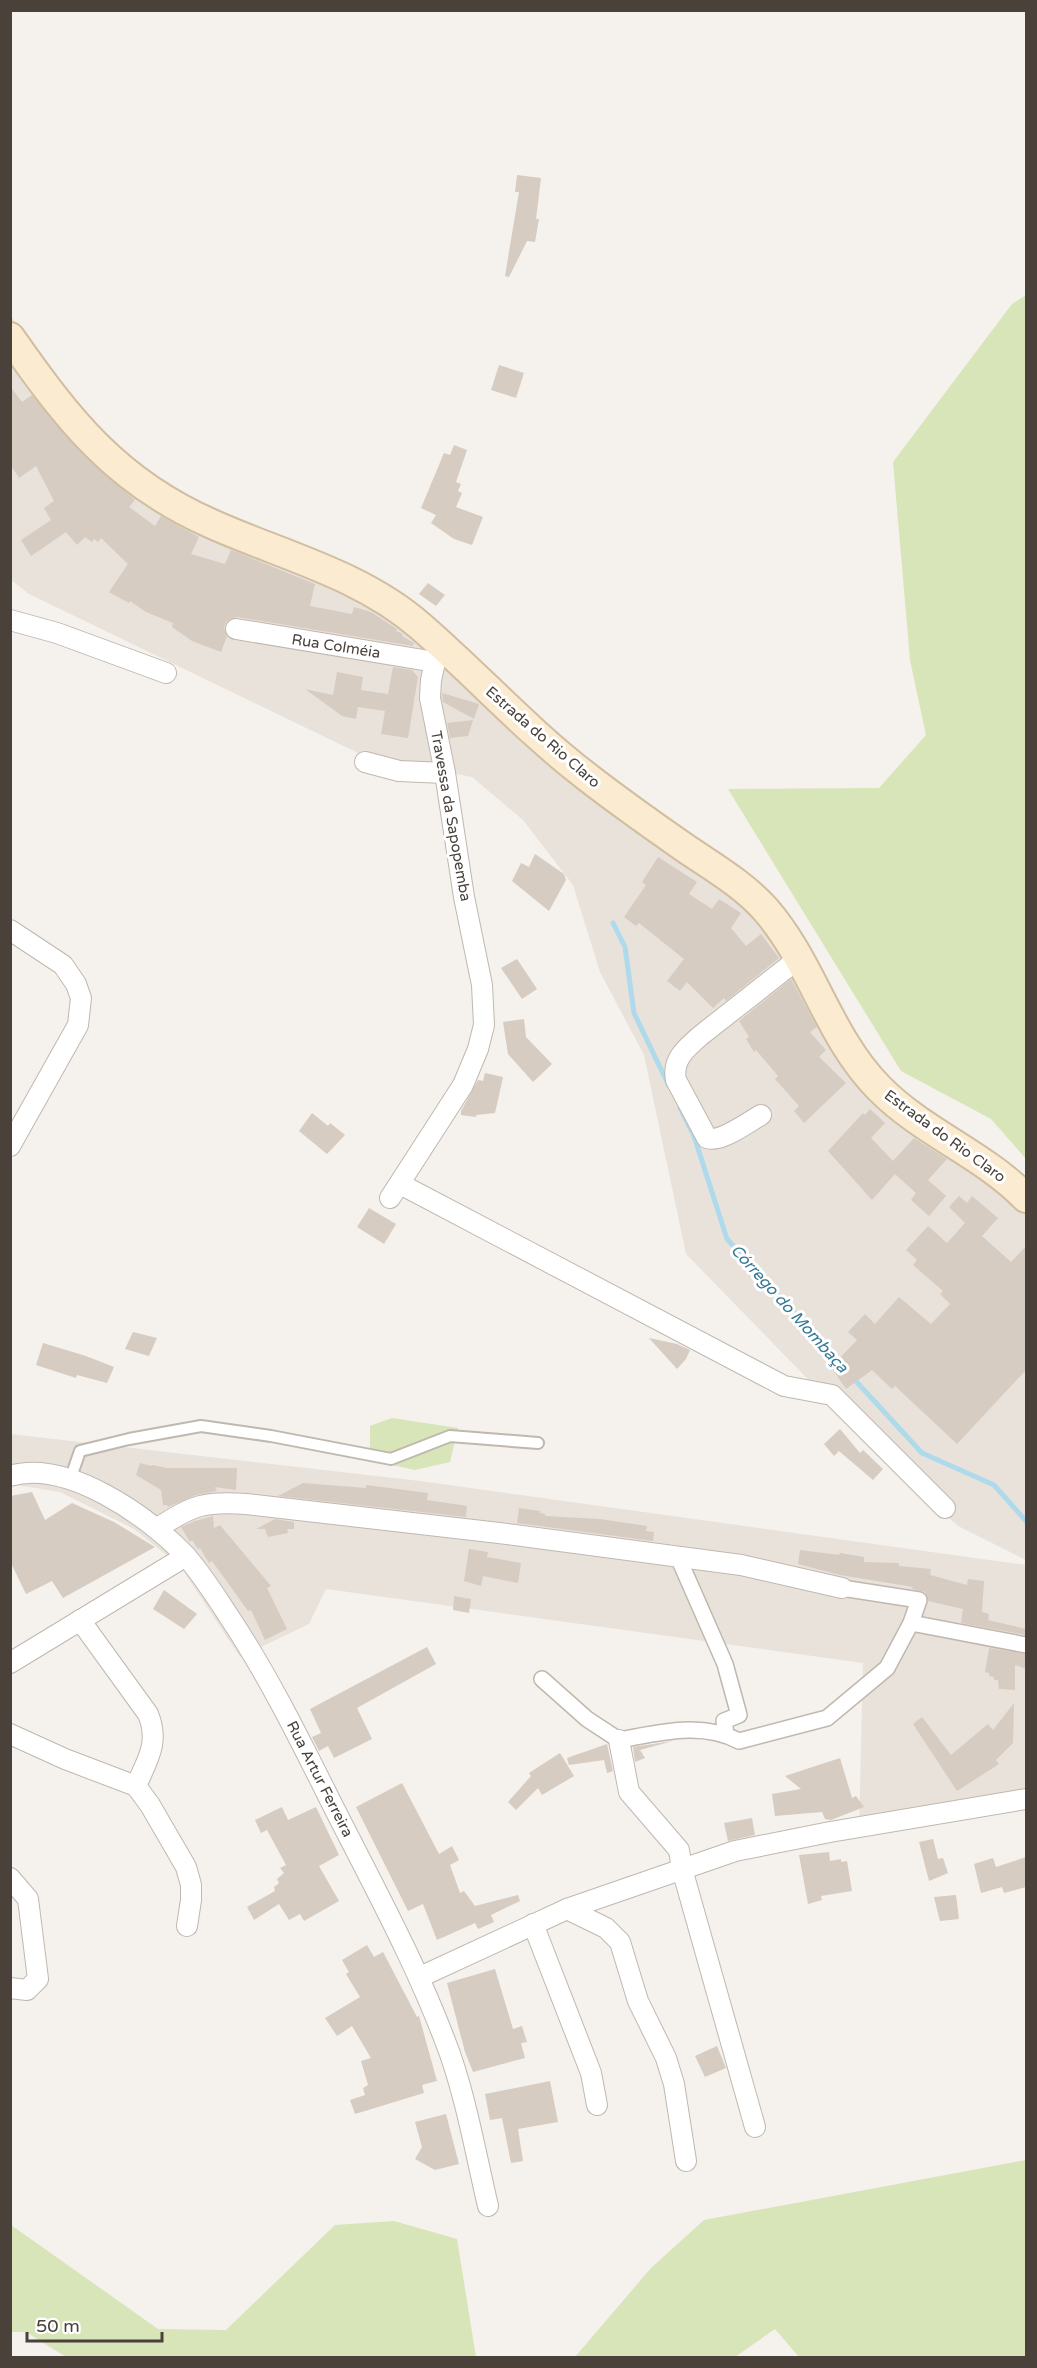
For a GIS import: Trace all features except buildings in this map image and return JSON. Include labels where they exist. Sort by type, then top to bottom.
[{"type":"main road","name":"Estrada do Rio Claro","points":[[10,337],[72,422],[112,462],[159,496],[209,523],[358,585],[418,624],[441,656],[582,772],[749,894],[777,923],[860,1066],[880,1089],[1026,1198]]},
{"type":"street","points":[[10,620],[57,633],[166,674]]},
{"type":"street","name":"Rua Colméia","points":[[236,629],[441,656]]},
{"type":"street","name":"Travessa da Sapopemba","points":[[441,656],[430,680],[430,698],[445,773],[464,897],[482,985],[484,1025],[478,1049],[463,1085],[395,1191],[784,1386],[832,1395],[945,1508]]},
{"type":"street","points":[[365,762],[399,771],[445,773]]},
{"type":"street","points":[[10,930],[63,965],[76,984],[81,999],[78,1025],[10,1146]]},
{"type":"street","points":[[760,1115],[720,1138],[707,1138],[676,1080],[674,1071],[676,1062],[685,1049],[700,1036],[798,959]]},
{"type":"street","name":"Rua Artur Ferreira","points":[[10,1476],[20,1473],[58,1476],[70,1480],[104,1493],[158,1528],[186,1556],[239,1632],[281,1702],[420,1977],[460,2085],[488,2206]]},
{"type":"street","points":[[158,1528],[198,1505],[219,1502],[237,1503],[500,1533],[741,1565],[842,1588],[919,1600],[912,1623],[887,1668],[827,1718],[739,1740],[726,1734],[685,1729],[619,1740],[587,1719],[542,1678]]},
{"type":"street","points":[[10,1663],[186,1556]]},
{"type":"street","points":[[678,1557],[725,1664],[739,1715],[724,1721],[726,1734]]},
{"type":"street","points":[[80,1620],[148,1714],[153,1726],[152,1748],[136,1786]]},
{"type":"street","points":[[912,1623],[1026,1645]]},
{"type":"street","points":[[10,1734],[65,1759],[136,1786],[150,1805],[186,1867],[191,1885],[187,1926]]},
{"type":"street","points":[[619,1740],[629,1792],[679,1850],[682,1869],[755,2127]]},
{"type":"street","points":[[420,1977],[567,1909],[735,1851],[1026,1799]]},
{"type":"street","points":[[10,1878],[28,1899],[38,1979],[27,1990],[10,1988]]},
{"type":"street","points":[[567,1909],[606,1928],[620,1941],[638,2001],[666,2058],[674,2084],[686,2161]]},
{"type":"street","points":[[533,1924],[591,2073],[597,2105]]},
{"type":"lane","points":[[70,1480],[80,1451],[129,1439],[201,1426],[271,1436],[391,1459],[450,1436],[538,1443]]},
{"type":"shaded area","points":[[10,315],[99,436],[160,483],[386,589],[736,889],[862,1082],[1013,1198],[1026,1215],[1026,1560],[958,1526],[911,1485],[686,1254],[644,1055],[600,972],[573,885],[523,820],[472,777],[360,754],[29,594],[11,580]]},
{"type":"shaded area","points":[[10,1434],[420,1481],[1026,1565],[1026,1808],[859,1832],[863,1663],[326,1589],[309,1624],[240,1657],[180,1566],[134,1529],[60,1492],[11,1484]]},
{"type":"green space","points":[[1026,295],[1026,1159],[991,1119],[901,1071],[728,789],[879,788],[926,735],[910,660],[893,462],[1012,304]]},
{"type":"green space","points":[[392,1418],[458,1428],[450,1462],[415,1470],[370,1460],[370,1426]]},
{"type":"green space","points":[[1026,2160],[1026,2357],[799,2357],[775,2329],[735,2357],[575,2357],[651,2268],[704,2220]]},
{"type":"green space","points":[[394,2221],[457,2239],[476,2357],[66,2357],[26,2332],[11,2332],[11,2225],[158,2329],[226,2330],[335,2225]]},
{"type":"waterway","name":"Córrego do Mombaça","points":[[613,923],[625,947],[634,1013],[669,1086]]},
{"type":"waterway","name":"Córrego do Mombaça","points":[[680,1108],[694,1136],[727,1239],[841,1364]]},
{"type":"waterway","name":"Córrego do Mombaça","points":[[853,1378],[922,1453],[994,1485],[1026,1521]]}]
